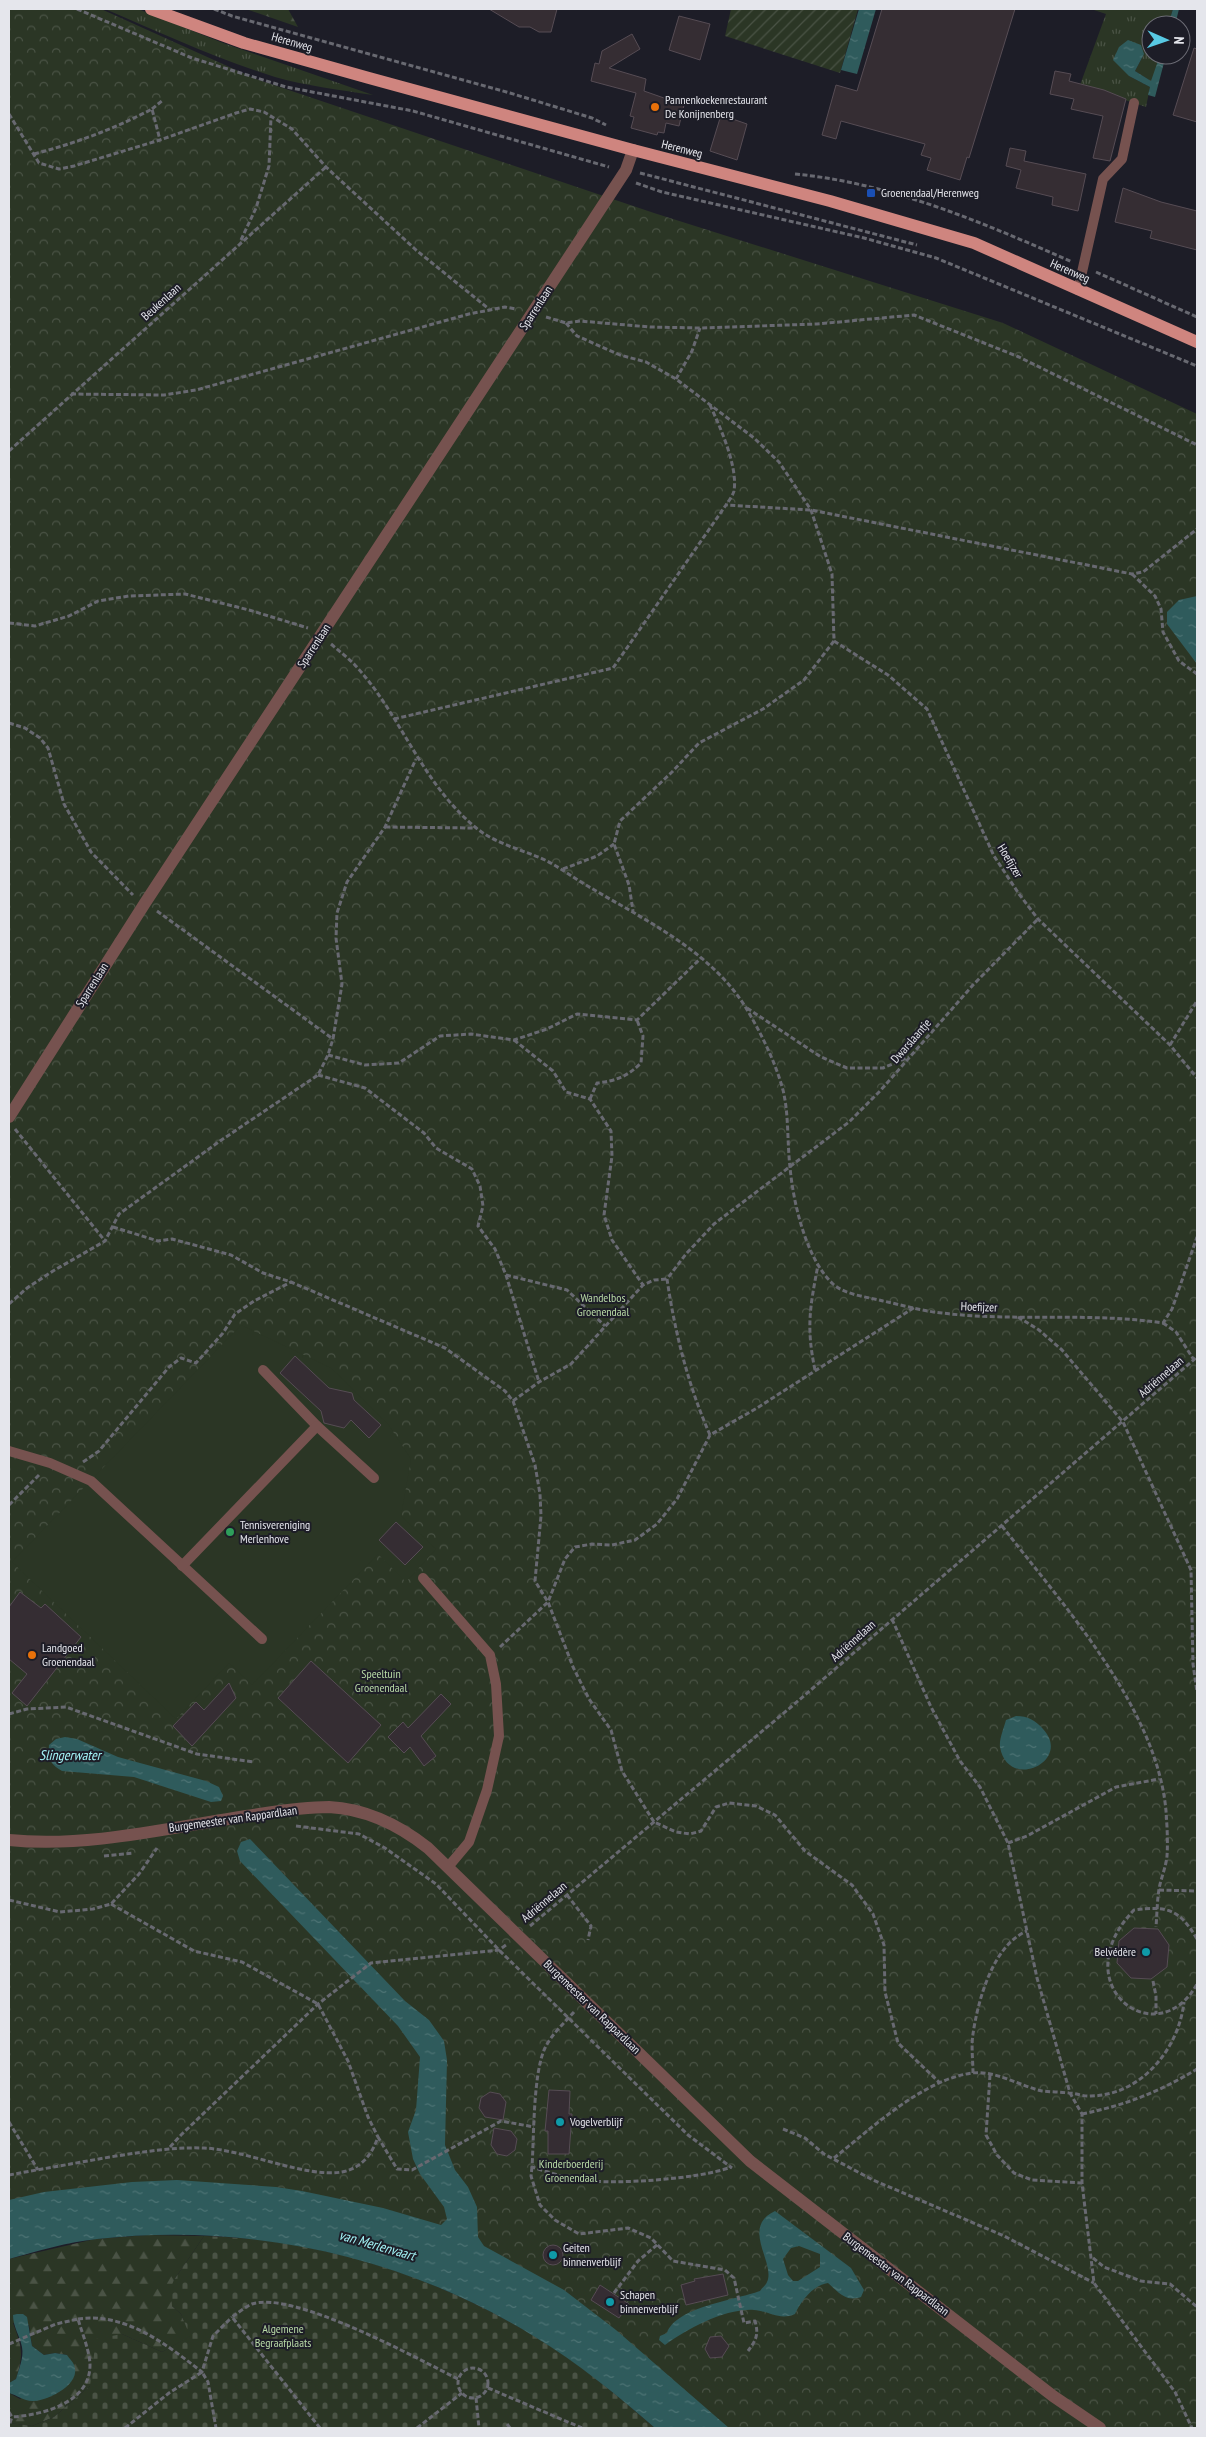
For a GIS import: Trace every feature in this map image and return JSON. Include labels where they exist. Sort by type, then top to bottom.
[{"type":"main road","name":"Herenweg","points":[[151,9],[244,43],[633,150],[820,198],[974,243],[1197,342]]},
{"type":"street","name":"Sparrenlaan","points":[[9,1117],[145,903],[533,313],[633,150]]},
{"type":"street","name":"Burgemeester van Rappardlaan","points":[[9,1840],[40,1842],[132,1834],[302,1809],[329,1807],[364,1813],[396,1824],[428,1848],[770,2178],[1053,2396],[1100,2428]]},
{"type":"lane","points":[[1078,290],[1104,179],[1122,159],[1134,103]]},
{"type":"lane","points":[[263,1370],[317,1426],[374,1478]]},
{"type":"lane","points":[[182,1566],[317,1426]]},
{"type":"lane","points":[[9,1451],[50,1463],[90,1481],[262,1639]]},
{"type":"lane","points":[[423,1578],[490,1655],[496,1684],[499,1736],[487,1790],[469,1842],[448,1867]]},
{"type":"path","points":[[77,9],[192,58],[286,87],[413,111],[620,172],[923,246]]},
{"type":"path","points":[[214,9],[241,19],[510,93],[592,118],[608,126]]},
{"type":"path","points":[[34,154],[81,141],[152,109],[163,100]]},
{"type":"path","points":[[152,109],[160,140]]},
{"type":"path","points":[[9,114],[39,163],[59,169],[160,140],[250,109],[264,112],[292,129],[326,168],[416,250],[490,309]]},
{"type":"path","points":[[239,243],[256,208],[269,166],[271,116]]},
{"type":"path","name":"Beukenlaan","points":[[9,451],[239,243],[326,168]]},
{"type":"path","points":[[620,172],[662,192],[864,238],[936,258],[1197,366]]},
{"type":"path","points":[[71,394],[164,395],[196,390],[490,309],[505,307],[533,313]]},
{"type":"path","points":[[634,912],[629,885],[614,844],[620,821],[672,772],[699,743],[763,709],[804,680],[834,641],[832,574],[811,510],[779,462],[754,438],[676,379],[646,362],[620,355],[578,336],[566,323],[580,321],[650,327],[700,328],[817,324],[914,315],[1019,357],[1197,445]]},
{"type":"path","points":[[676,379],[692,351],[700,328]]},
{"type":"path","points":[[394,719],[613,668],[734,492],[733,470],[722,431],[710,404]]},
{"type":"path","points":[[726,505],[811,510],[1132,574],[1143,572],[1197,529]]},
{"type":"path","points":[[1132,574],[1155,596],[1161,608],[1163,632],[1180,661],[1197,674]]},
{"type":"path","points":[[9,623],[35,626],[69,616],[98,601],[129,596],[185,594],[249,610],[314,630],[354,665],[394,719],[416,759],[444,796],[475,828],[498,843],[527,852],[563,869],[634,912],[701,958],[724,979],[745,1006],[821,1057],[847,1068],[883,1068],[909,1056]]},
{"type":"path","name":"Hoefijzer","points":[[834,641],[888,675],[927,709],[994,856],[1038,919],[1170,1045],[1197,1078]]},
{"type":"path","points":[[9,724],[25,728],[40,738],[48,748],[64,804],[91,852],[137,899],[333,1039]]},
{"type":"path","points":[[9,1304],[27,1288],[105,1241],[119,1214],[220,1141],[318,1074],[328,1055],[333,1039],[342,984],[336,938],[337,913],[347,882],[385,828],[416,759]]},
{"type":"path","points":[[385,828],[475,828]]},
{"type":"path","points":[[563,869],[597,856],[614,844]]},
{"type":"path","name":"Dwarslaantje","points":[[667,1279],[686,1254],[714,1224],[849,1122],[880,1091],[973,985],[1038,919]]},
{"type":"path","points":[[328,1055],[366,1065],[399,1063],[440,1036],[471,1034],[514,1040],[547,1029],[577,1014],[637,1020],[701,958]]},
{"type":"path","points":[[1170,1045],[1197,1001]]},
{"type":"path","name":"Hoefijzer","points":[[745,1006],[772,1057],[783,1092],[788,1126],[790,1167],[797,1207],[818,1264],[834,1285],[856,1295],[956,1315],[1125,1317],[1163,1323]]},
{"type":"path","points":[[590,1099],[597,1084],[630,1075],[641,1063],[643,1036],[637,1020]]},
{"type":"path","points":[[514,1040],[553,1070],[566,1092],[590,1099],[611,1131],[612,1156],[604,1214],[612,1240],[643,1285]]},
{"type":"path","points":[[318,1074],[365,1088],[424,1133],[436,1148],[472,1169],[480,1186],[483,1206],[478,1226],[495,1249],[506,1275],[539,1382]]},
{"type":"path","points":[[9,1121],[105,1241]]},
{"type":"path","points":[[113,1227],[158,1241],[172,1239],[231,1255],[264,1273],[291,1282],[445,1348],[505,1391],[513,1401],[535,1465],[541,1516],[535,1581],[548,1602],[573,1667],[589,1699],[611,1730],[622,1771],[654,1822],[676,1832],[690,1834],[701,1831],[716,1807],[728,1803],[756,1806],[775,1815],[805,1851],[852,1885],[873,1914],[884,1945],[885,1992],[898,2043],[940,2083]]},
{"type":"path","points":[[1196,1358],[1176,1332],[1163,1323],[1172,1309],[1197,1237]]},
{"type":"path","points":[[815,1370],[810,1346],[808,1316],[818,1264]]},
{"type":"path","points":[[506,1275],[567,1290],[604,1326]]},
{"type":"path","points":[[513,1401],[539,1382],[572,1364],[604,1326],[643,1285],[654,1280],[667,1279],[684,1364],[695,1400],[710,1434]]},
{"type":"path","points":[[9,1506],[50,1463],[83,1462],[99,1451],[169,1368],[181,1358],[196,1363],[223,1333],[235,1314],[254,1301],[291,1282]]},
{"type":"path","points":[[490,1655],[548,1602],[565,1559],[575,1547],[592,1544],[612,1545],[635,1540],[657,1524],[677,1499],[710,1434],[757,1408],[915,1307]]},
{"type":"path","points":[[1018,1316],[1039,1330],[1062,1350],[1123,1422],[1191,1570],[1193,1664],[1197,1692]]},
{"type":"path","name":"Adriënnelaan","points":[[518,1936],[791,1708],[892,1618],[1002,1526],[1196,1358]]},
{"type":"path","points":[[1002,1526],[1118,1682],[1142,1725],[1159,1778],[1166,1809],[1167,1857],[1159,1890],[1156,1927]]},
{"type":"path","points":[[1191,1570],[1197,1569]]},
{"type":"path","points":[[892,1618],[931,1707],[960,1761],[980,1787],[1008,1843],[1038,1978],[1070,2093],[1082,2114],[1082,2183],[1093,2257],[1094,2282]]},
{"type":"path","points":[[9,1714],[27,1710],[66,1707],[197,1754],[254,1762]]},
{"type":"path","points":[[1008,1843],[1027,1836],[1116,1787],[1159,1778]]},
{"type":"path","points":[[291,1826],[360,1834],[385,1848],[436,1884],[499,1950],[688,2135],[731,2167],[720,2172],[605,2182],[581,2180],[532,2167]]},
{"type":"path","points":[[149,1850],[166,1847]]},
{"type":"path","points":[[9,1900],[60,1912],[93,1909],[111,1904],[139,1874],[157,1848]]},
{"type":"path","points":[[98,1856],[141,1851]]},
{"type":"path","points":[[1159,1890],[1197,1891]]},
{"type":"path","points":[[567,1895],[591,1926],[588,1940]]},
{"type":"path","points":[[111,1904],[194,1950],[242,1962],[318,2004],[348,2061],[368,2117],[397,2169],[412,2170],[501,2121],[534,2127]]},
{"type":"path","points":[[1197,1939],[1182,1919],[1165,1908],[1134,1910],[1115,1933],[1107,1956],[1107,1977],[1114,1993],[1124,2004],[1139,2012],[1156,2014],[1172,2009],[1184,2002],[1197,1984]]},
{"type":"path","points":[[973,2073],[972,2036],[982,1991],[1003,1950],[1019,1934],[1027,1931]]},
{"type":"path","points":[[170,2147],[318,2004],[371,1963],[499,1950]]},
{"type":"path","points":[[1153,1982],[1156,1996],[1156,2014]]},
{"type":"path","points":[[585,2000],[545,2047],[539,2073],[531,2176],[540,2205],[555,2220],[579,2234],[628,2228],[651,2238],[673,2261],[725,2270],[734,2278],[739,2292],[744,2323],[755,2321],[759,2332],[755,2342],[748,2351]]},
{"type":"path","points":[[834,2158],[911,2099],[940,2083],[973,2073],[990,2075],[1042,2091],[1091,2096],[1116,2091],[1141,2078],[1153,2069],[1172,2045],[1182,2022],[1184,2002]]},
{"type":"path","points":[[1082,2114],[1135,2102],[1197,2069]]},
{"type":"path","points":[[990,2075],[986,2135],[997,2155],[1014,2173],[1032,2180],[1082,2183]]},
{"type":"path","points":[[9,2122],[38,2170]]},
{"type":"path","points":[[783,2129],[805,2138],[824,2154],[873,2180],[1004,2236],[1094,2282],[1175,2392],[1192,2428]]},
{"type":"path","points":[[9,2175],[170,2147],[206,2148],[324,2172],[343,2172],[358,2165],[372,2154],[378,2137]]},
{"type":"path","points":[[614,2294],[638,2261],[658,2244]]},
{"type":"path","points":[[1093,2257],[1104,2267],[1141,2281],[1170,2284],[1197,2307]]},
{"type":"path","points":[[125,2428],[177,2388],[202,2372],[213,2336],[232,2316],[252,2304],[285,2304],[343,2324],[458,2379]]},
{"type":"path","points":[[232,2316],[320,2428]]},
{"type":"path","points":[[9,2344],[56,2324],[93,2317],[113,2319],[157,2340],[202,2372],[208,2382],[216,2428]]},
{"type":"path","points":[[12,2417],[60,2406],[74,2398],[85,2384],[90,2366],[78,2319]]},
{"type":"path","points":[[477,2368],[486,2373],[488,2388],[485,2393],[476,2398],[471,2398],[462,2393],[458,2379],[463,2371],[477,2368]]},
{"type":"path","points":[[488,2388],[582,2428]]},
{"type":"path","points":[[417,2428],[462,2393]]},
{"type":"path","points":[[476,2398],[480,2428]]},
{"type":"path","points":[[9,2412],[12,2417],[9,2426]]},
{"type":"path","points":[[507,2424],[510,2428]]},
{"type":"green space","name":"Wandelbos Groenendaal","points":[[9,9],[101,9],[256,79],[654,213],[1003,323],[1197,414],[1197,2428],[721,2428],[292,2200],[9,2218]]},
{"type":"green space","points":[[105,9],[138,9],[223,43],[373,95],[287,80],[253,70],[210,54]]},
{"type":"green space","points":[[246,9],[288,9],[298,27]]},
{"type":"green space","points":[[731,9],[858,9],[840,73],[725,36]]},
{"type":"green space","points":[[1091,9],[1173,9],[1171,15],[1141,15],[1141,58],[1129,76],[1150,87],[1146,107],[1080,85],[1106,14]]},
{"type":"green space","points":[[1141,60],[1141,65],[1157,65],[1152,82],[1135,71]]},
{"type":"green space","name":"Tennisvereniging Merlenhove","points":[[241,1325],[331,1368],[388,1424],[411,1459],[401,1516],[436,1549],[406,1582],[378,1554],[252,1685],[229,1663],[176,1719],[12,1562]]},
{"type":"green space","points":[[148,2235],[204,2236],[174,2280],[172,2306],[181,2314],[191,2336],[162,2352],[122,2334],[90,2386],[54,2417],[32,2426],[9,2423],[9,2393],[20,2399],[67,2355],[55,2353],[44,2355],[32,2346],[29,2325],[13,2323],[20,2345],[21,2357],[16,2379],[9,2383],[9,2259],[95,2239]]},
{"type":"green space","name":"Algemene Begraafplaats","points":[[204,2236],[291,2244],[334,2253],[417,2279],[457,2295],[550,2346],[597,2379],[655,2428],[9,2428],[10,2423],[32,2426],[54,2417],[90,2386],[96,2339],[122,2334],[162,2352],[190,2336],[181,2314],[172,2306],[171,2287]]},
{"type":"water","points":[[859,9],[876,9],[857,74],[841,70]]},
{"type":"water","points":[[1173,9],[1179,9],[1178,15],[1171,15]]},
{"type":"water","points":[[1128,40],[1141,45],[1141,60],[1135,71],[1151,81],[1157,65],[1163,65],[1155,97],[1148,95],[1150,87],[1129,76],[1113,60],[1119,47]]},
{"type":"water","points":[[1197,596],[1197,664],[1167,624],[1167,612],[1179,600]]},
{"type":"water","points":[[1016,1716],[1034,1721],[1043,1729],[1050,1741],[1050,1752],[1045,1761],[1036,1767],[1025,1770],[1014,1768],[1005,1760],[1000,1747],[1001,1737],[1006,1720]]},
{"type":"water","name":"Slingerwater","points":[[65,1737],[77,1739],[118,1757],[206,1781],[219,1787],[223,1796],[221,1801],[211,1802],[134,1777],[62,1771],[51,1761],[49,1745],[56,1739]]},
{"type":"water","name":"van Merlenvaart","points":[[250,1839],[405,2001],[429,2020],[444,2041],[447,2060],[445,2145],[455,2170],[468,2187],[477,2207],[478,2237],[484,2246],[564,2290],[616,2330],[729,2428],[655,2428],[567,2358],[535,2337],[485,2309],[433,2285],[379,2266],[324,2251],[268,2241],[211,2236],[154,2235],[86,2240],[9,2259],[9,2200],[44,2192],[132,2182],[177,2180],[276,2187],[383,2208],[441,2225],[447,2219],[444,2207],[420,2174],[413,2159],[408,2132],[416,2110],[420,2057],[398,2026],[240,1861],[237,1851],[241,1842]]},
{"type":"water","points":[[775,2211],[851,2268],[864,2290],[861,2297],[847,2297],[839,2293],[828,2283],[823,2284],[808,2294],[795,2314],[779,2316],[754,2310],[731,2312],[695,2326],[665,2345],[659,2340],[660,2336],[667,2333],[673,2324],[682,2317],[708,2306],[760,2291],[766,2284],[767,2265],[759,2235],[760,2226],[765,2218]],"holes":[[[799,2246],[820,2254],[820,2267],[798,2281],[793,2281],[788,2275],[783,2259],[791,2248]]]},
{"type":"water","points":[[23,2314],[27,2317],[32,2346],[44,2355],[55,2353],[67,2355],[74,2365],[75,2372],[69,2384],[63,2390],[48,2398],[31,2401],[9,2393],[9,2383],[16,2379],[22,2355],[21,2343],[13,2319],[13,2315]]},
{"type":"building","points":[[489,9],[557,9],[551,32],[539,32],[530,27],[519,27]]},
{"type":"building","points":[[882,9],[1015,9],[969,158],[967,157],[960,180],[927,170],[931,158],[921,155],[925,144],[841,121],[836,139],[822,135],[836,85],[857,91]]},
{"type":"building","points":[[679,16],[710,24],[700,60],[669,50]]},
{"type":"building","points":[[632,34],[640,49],[609,68],[646,79],[644,91],[684,105],[679,126],[666,123],[664,133],[658,132],[657,135],[631,128],[634,117],[630,116],[636,93],[591,81],[595,63],[599,64],[602,51]]},
{"type":"building","points":[[1194,48],[1197,49],[1197,122],[1173,115],[1189,65],[1191,65]]},
{"type":"building","points":[[1055,71],[1071,74],[1069,81],[1104,90],[1126,99],[1110,161],[1093,158],[1103,116],[1071,109],[1074,99],[1050,94]]},
{"type":"building","points":[[721,115],[747,124],[737,160],[710,151]]},
{"type":"building","points":[[1010,148],[1026,151],[1024,161],[1086,174],[1078,211],[1052,205],[1053,197],[1016,188],[1021,170],[1006,166]]},
{"type":"building","points":[[1123,188],[1161,202],[1197,211],[1197,250],[1150,238],[1152,231],[1115,222]]},
{"type":"building","points":[[295,1356],[329,1388],[352,1393],[354,1400],[381,1425],[369,1438],[351,1420],[344,1428],[324,1423],[321,1411],[280,1373]]},
{"type":"building","points":[[396,1522],[423,1547],[405,1565],[379,1540]]},
{"type":"building","points":[[20,1592],[41,1608],[45,1604],[81,1637],[27,1706],[12,1693],[27,1674],[9,1659],[9,1607]]},
{"type":"building","points":[[311,1661],[381,1725],[348,1763],[278,1698]]},
{"type":"building","points":[[229,1683],[236,1698],[192,1746],[173,1726],[196,1702],[204,1710]]},
{"type":"building","points":[[441,1694],[451,1704],[421,1736],[436,1756],[424,1766],[410,1747],[404,1753],[388,1737],[403,1722],[408,1728]]},
{"type":"building","points":[[1134,1928],[1158,1929],[1169,1945],[1167,1967],[1151,1979],[1131,1978],[1117,1963],[1119,1941]]},
{"type":"building","name":"Vogelverblijf","points":[[549,2090],[570,2091],[569,2114],[572,2114],[569,2154],[548,2154],[548,2131],[545,2131]]},
{"type":"building","points":[[490,2092],[500,2094],[506,2102],[503,2120],[485,2117],[479,2108],[481,2098]]},
{"type":"building","points":[[494,2128],[511,2131],[517,2139],[515,2150],[507,2156],[497,2154],[491,2145]]},
{"type":"building","name":"Geiten binnenverblijf","points":[[553,2245],[560,2248],[563,2255],[560,2262],[553,2265],[546,2262],[543,2255],[546,2248]]},
{"type":"building","points":[[723,2274],[728,2295],[686,2305],[681,2285],[695,2281],[694,2279]]},
{"type":"building","name":"Schapen binnenverblijf","points":[[600,2285],[629,2304],[619,2318],[591,2300]]},
{"type":"building","points":[[721,2336],[729,2346],[722,2357],[710,2358],[705,2349],[710,2337]]},
{"type":"place","name":"Pannenkoekenrestaurant De Konijnenberg","points":[[655,107]]},
{"type":"place","name":"Groenendaal/Herenweg","points":[[871,193]]},
{"type":"place","name":"Tennisvereniging Merlenhove","points":[[230,1532]]},
{"type":"place","name":"Landgoed Groenendaal","points":[[32,1655]]},
{"type":"place","name":"Belvédère","points":[[1146,1952]]},
{"type":"place","name":"Vogelverblijf","points":[[560,2122]]},
{"type":"place","name":"Geiten binnenverblijf","points":[[553,2255]]},
{"type":"place","name":"Schapen binnenverblijf","points":[[610,2302]]},
{"type":"park label","name":"Speeltuin Groenendaal","points":[[381,1681]]},
{"type":"park label","name":"Kinderboerderij Groenendaal","points":[[571,2171]]}]
